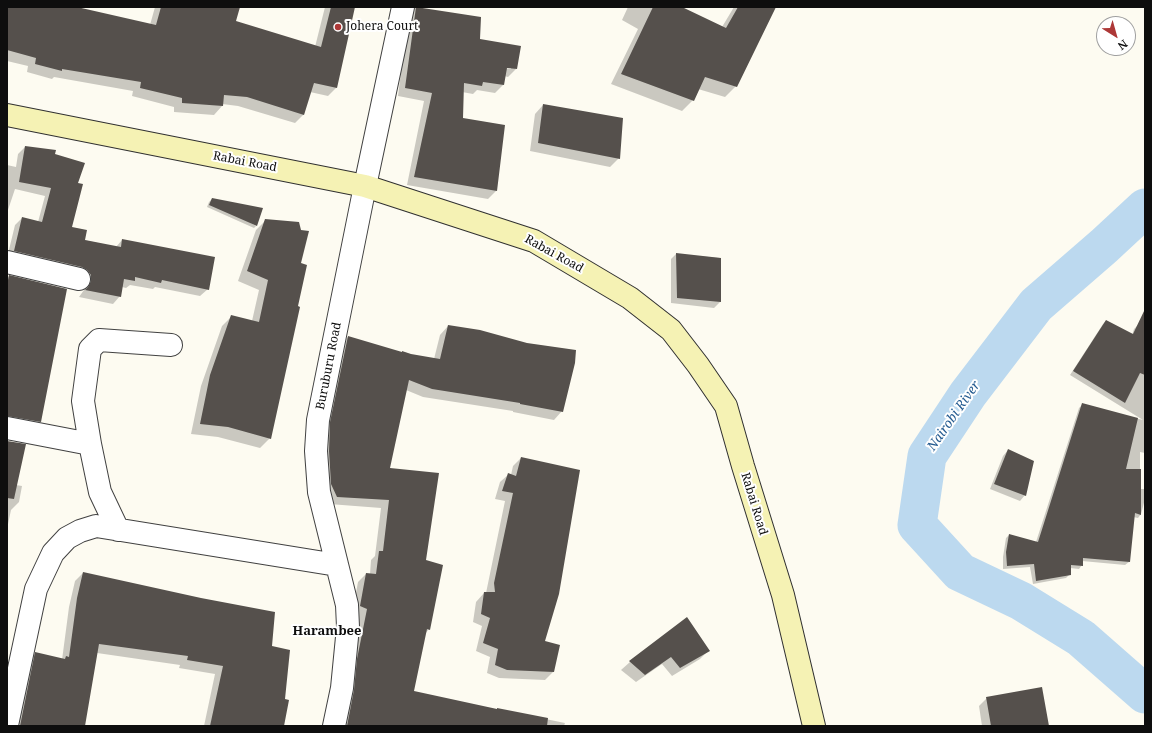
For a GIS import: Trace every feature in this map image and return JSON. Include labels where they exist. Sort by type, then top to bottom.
[{"type":"main road","name":"Rabai Road","points":[[7,115],[365,186],[534,240],[630,298],[671,330],[698,365],[726,406],[783,595],[814,726]]},
{"type":"street","name":"Buruburu Road","points":[[334,726],[342,688],[348,627],[347,605],[319,492],[316,451],[318,420],[402,7]]},
{"type":"street","points":[[7,262],[79,279]]},
{"type":"street","points":[[118,530],[100,492],[90,444],[84,401],[90,349],[99,340],[171,345]]},
{"type":"street","points":[[7,428],[90,444]]},
{"type":"street","points":[[7,725],[36,590],[53,553],[67,538],[80,531],[96,526],[337,566]]},
{"type":"building","points":[[7,7],[77,7],[156,25],[161,7],[240,7],[236,21],[321,47],[331,7],[355,7],[337,88],[314,83],[304,115],[247,97],[224,95],[223,106],[182,103],[182,98],[140,88],[141,82],[62,69],[62,71],[35,64],[36,58],[7,50]]},
{"type":"building","points":[[416,7],[481,17],[480,39],[521,46],[517,69],[507,68],[504,85],[483,82],[482,86],[464,83],[463,118],[505,125],[497,191],[414,177],[432,93],[405,88]]},
{"type":"building","points":[[653,7],[682,7],[726,28],[738,7],[776,7],[737,87],[705,77],[694,101],[621,74]]},
{"type":"building","points":[[543,104],[623,118],[620,159],[538,143]]},
{"type":"building","points":[[25,146],[56,150],[55,154],[85,163],[78,183],[83,184],[72,227],[87,230],[85,240],[121,247],[122,239],[215,257],[209,290],[162,280],[161,283],[135,277],[135,281],[124,279],[121,297],[85,290],[91,281],[91,275],[82,267],[14,251],[22,217],[42,222],[51,188],[19,182]]},
{"type":"building","points":[[212,198],[263,208],[257,226],[209,205]]},
{"type":"building","points":[[265,219],[299,222],[301,230],[309,231],[301,263],[307,265],[298,306],[300,307],[271,439],[228,427],[200,424],[210,375],[231,315],[259,322],[268,280],[247,271]]},
{"type":"building","points":[[676,253],[721,258],[721,302],[677,298]]},
{"type":"building","points":[[9,275],[67,289],[41,422],[7,416],[7,285]]},
{"type":"building","points":[[1145,309],[1145,375],[1140,373],[1125,403],[1073,371],[1106,320],[1133,334]]},
{"type":"building","points":[[448,325],[480,330],[527,343],[576,350],[575,363],[563,412],[520,403],[432,389],[409,380],[390,468],[439,473],[426,560],[443,565],[430,630],[427,629],[414,691],[497,709],[548,718],[547,726],[347,726],[354,690],[357,659],[367,609],[360,606],[366,573],[376,574],[379,551],[383,551],[389,500],[337,497],[331,484],[329,451],[330,422],[348,336],[402,352],[440,359]]},
{"type":"building","points":[[1082,403],[1138,418],[1126,469],[1141,469],[1141,515],[1135,513],[1130,562],[1083,558],[1083,566],[1071,565],[1071,575],[1036,581],[1034,564],[1007,566],[1006,552],[1009,534],[1038,542]]},
{"type":"building","points":[[7,441],[26,444],[14,499],[7,498]]},
{"type":"building","points":[[1008,449],[1034,461],[1026,496],[994,484]]},
{"type":"building","points":[[521,457],[580,470],[559,594],[545,641],[560,645],[554,672],[507,670],[495,665],[498,649],[483,643],[490,618],[481,614],[484,592],[495,592],[494,583],[513,493],[502,491],[508,473],[516,476]]},
{"type":"building","points":[[83,572],[201,598],[275,612],[272,646],[290,650],[285,699],[289,700],[284,726],[210,726],[223,666],[187,660],[188,656],[99,644],[85,726],[20,726],[35,652],[65,659],[66,656],[69,657],[77,598]]},
{"type":"building","points":[[687,617],[710,651],[680,668],[671,657],[645,675],[629,661]]},
{"type":"building","points":[[1042,687],[1049,726],[991,726],[986,697]]},
{"type":"waterway","name":"Nairobi River","points":[[1145,208],[1036,305],[968,394],[927,456],[917,525],[960,572],[1021,601],[1081,638],[1145,694]]},
{"type":"place","name":"Johera Court","points":[[338,27]]},
{"type":"district","name":"Harambee","points":[[327,631]]}]
